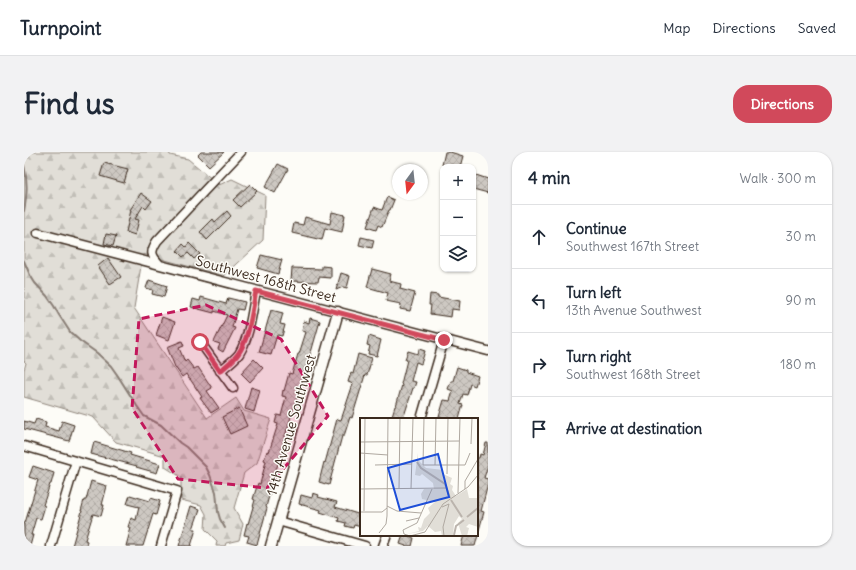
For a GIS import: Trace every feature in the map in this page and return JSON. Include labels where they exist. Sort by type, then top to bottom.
[{"type":"street","points":[[160,264],[152,254],[156,241],[241,152]]},
{"type":"street","name":"Southwest 168th Street","points":[[38,233],[488,351]]},
{"type":"street","points":[[220,371],[238,354],[243,344],[248,331],[256,291]]},
{"type":"street","name":"14th Avenue Southwest","points":[[270,546],[338,312]]},
{"type":"street","points":[[421,418],[444,340]]},
{"type":"street","points":[[200,342],[233,388]]},
{"type":"street","points":[[24,446],[178,491],[161,546]]},
{"type":"street","points":[[51,546],[76,461]]},
{"type":"street","points":[[278,521],[365,546]]},
{"type":"street","points":[[383,546],[387,536]]},
{"type":"highlighted area","points":[[206,305],[281,339],[328,416],[267,488],[178,479],[132,408],[139,319]]},
{"type":"green space","points":[[24,152],[169,152],[170,155],[188,159],[219,185],[232,179],[265,195],[263,240],[224,276],[143,254],[134,308],[207,418],[236,398],[244,411],[271,419],[257,463],[244,473],[234,508],[243,524],[239,540],[226,543],[225,546],[216,546],[217,541],[205,529],[206,514],[201,505],[181,500],[181,477],[165,467],[165,456],[116,442],[93,417],[24,397],[24,370],[26,363],[24,361]]},
{"type":"building","points":[[201,152],[224,152],[209,166],[198,155]]},
{"type":"building","points":[[445,152],[463,156],[461,164],[442,164]]},
{"type":"building","points":[[104,163],[128,169],[124,183],[100,176]]},
{"type":"building","points":[[278,164],[288,169],[275,193],[265,187]]},
{"type":"building","points":[[476,175],[488,179],[488,193],[476,190]]},
{"type":"building","points":[[250,184],[257,191],[240,207],[233,200]]},
{"type":"building","points":[[141,193],[152,201],[146,209],[143,206],[135,219],[139,220],[135,235],[126,232],[130,210]]},
{"type":"building","points":[[387,197],[394,200],[382,227],[378,225],[376,230],[367,227],[374,207],[382,210]]},
{"type":"building","points":[[227,211],[231,216],[207,240],[200,232],[213,219],[215,222]]},
{"type":"building","points":[[332,212],[345,215],[342,232],[325,228],[322,240],[292,233],[294,223],[303,225],[305,217],[330,224]]},
{"type":"building","points":[[106,234],[116,236],[113,246],[104,244]]},
{"type":"building","points":[[361,237],[374,240],[372,248],[359,245]]},
{"type":"building","points":[[189,243],[200,254],[194,259],[188,253],[183,257],[177,251],[183,244],[186,247]]},
{"type":"building","points":[[261,255],[282,260],[278,274],[257,268]]},
{"type":"building","points":[[108,258],[121,277],[110,284],[98,266]]},
{"type":"building","points":[[322,266],[331,267],[331,278],[319,277],[318,282],[291,281],[292,268],[322,269]]},
{"type":"building","points":[[372,269],[391,274],[389,281],[401,284],[400,289],[415,293],[410,311],[400,309],[401,304],[386,301],[388,293],[367,287]]},
{"type":"building","points":[[341,273],[350,276],[347,288],[343,287],[336,290]]},
{"type":"building","points":[[149,280],[167,286],[164,297],[152,294],[153,290],[146,288]]},
{"type":"building","points":[[430,294],[460,301],[459,310],[452,309],[451,317],[430,314]]},
{"type":"building","points":[[201,297],[226,304],[228,298],[245,302],[243,310],[237,309],[232,327],[235,328],[223,352],[218,349],[220,344],[214,342],[227,315],[191,307],[193,299],[200,301]]},
{"type":"building","points":[[271,310],[283,313],[280,324],[285,325],[282,336],[277,335],[271,355],[259,352]]},
{"type":"building","points":[[162,317],[175,322],[169,340],[156,335]]},
{"type":"building","points":[[310,318],[320,321],[283,443],[285,444],[281,457],[280,456],[257,545],[247,542],[249,536],[244,535],[255,500],[253,499],[258,483],[260,484],[266,461],[264,460],[267,451],[269,452],[278,424],[275,423],[277,415],[281,416],[286,397],[282,396],[283,390],[284,391],[289,373],[292,374],[306,332],[302,331],[304,321],[309,323]]},
{"type":"building","points":[[369,336],[381,340],[377,356],[368,354],[370,346],[367,345]]},
{"type":"building","points":[[182,341],[184,346],[179,348],[185,362],[187,360],[194,369],[198,367],[212,388],[207,391],[219,408],[211,413],[200,398],[202,397],[190,379],[186,374],[182,377],[175,367],[167,347]]},
{"type":"building","points":[[419,349],[425,351],[421,364],[416,362],[411,381],[416,382],[403,418],[391,418],[402,385],[407,360],[405,359],[408,351],[418,354]]},
{"type":"building","points":[[358,354],[372,358],[367,375],[365,375],[352,418],[350,417],[344,436],[342,436],[329,485],[319,482],[337,419],[341,420],[353,384],[348,382],[351,373],[353,374]]},
{"type":"building","points":[[254,359],[263,368],[250,382],[241,373]]},
{"type":"building","points":[[457,367],[478,376],[475,386],[470,384],[467,395],[463,394],[460,404],[463,405],[459,418],[442,418],[439,417],[444,400],[450,401],[453,391],[448,389],[451,381],[453,381]]},
{"type":"building","points":[[251,387],[260,390],[254,412],[245,409]]},
{"type":"building","points":[[239,408],[247,426],[230,434],[222,417]]},
{"type":"building","points":[[36,419],[46,422],[45,427],[59,431],[62,421],[74,425],[69,441],[24,429],[24,421],[34,424]]},
{"type":"building","points":[[94,442],[131,453],[130,455],[160,464],[157,473],[91,454]]},
{"type":"building","points":[[486,443],[488,443],[488,465],[484,478],[488,479],[488,484],[481,511],[484,512],[478,530],[478,458],[480,454],[483,455]]},
{"type":"building","points":[[33,466],[54,473],[43,505],[45,506],[41,519],[36,518],[31,535],[33,535],[30,546],[24,546],[24,523],[38,480],[29,477]]},
{"type":"building","points":[[91,481],[107,486],[101,516],[93,514],[85,540],[87,541],[86,546],[72,546],[84,500],[86,500]]},
{"type":"building","points":[[313,493],[319,495],[318,497],[337,502],[335,507],[360,515],[360,527],[354,525],[353,528],[345,526],[346,523],[338,521],[339,518],[320,512],[321,510],[299,504],[301,495],[312,498]]},
{"type":"building","points":[[130,495],[150,501],[151,498],[160,501],[156,515],[153,514],[143,546],[126,546],[131,528],[128,527],[131,518],[136,520],[139,507],[127,504]]},
{"type":"building","points":[[191,506],[200,509],[193,529],[196,529],[191,546],[179,546]]},
{"type":"building","points":[[403,536],[414,538],[412,546],[400,544]]},
{"type":"building","points":[[464,536],[478,536],[475,546],[461,546]]},
{"type":"waterway","points":[[24,165],[27,188],[24,211]]},
{"type":"waterway","points":[[24,261],[35,283],[47,296],[70,332],[111,366],[144,416],[161,425],[206,467],[216,492],[218,512],[225,528]]},
{"type":"route","points":[[200,342],[220,371],[238,354],[243,344],[248,331],[256,291],[444,340]]}]
